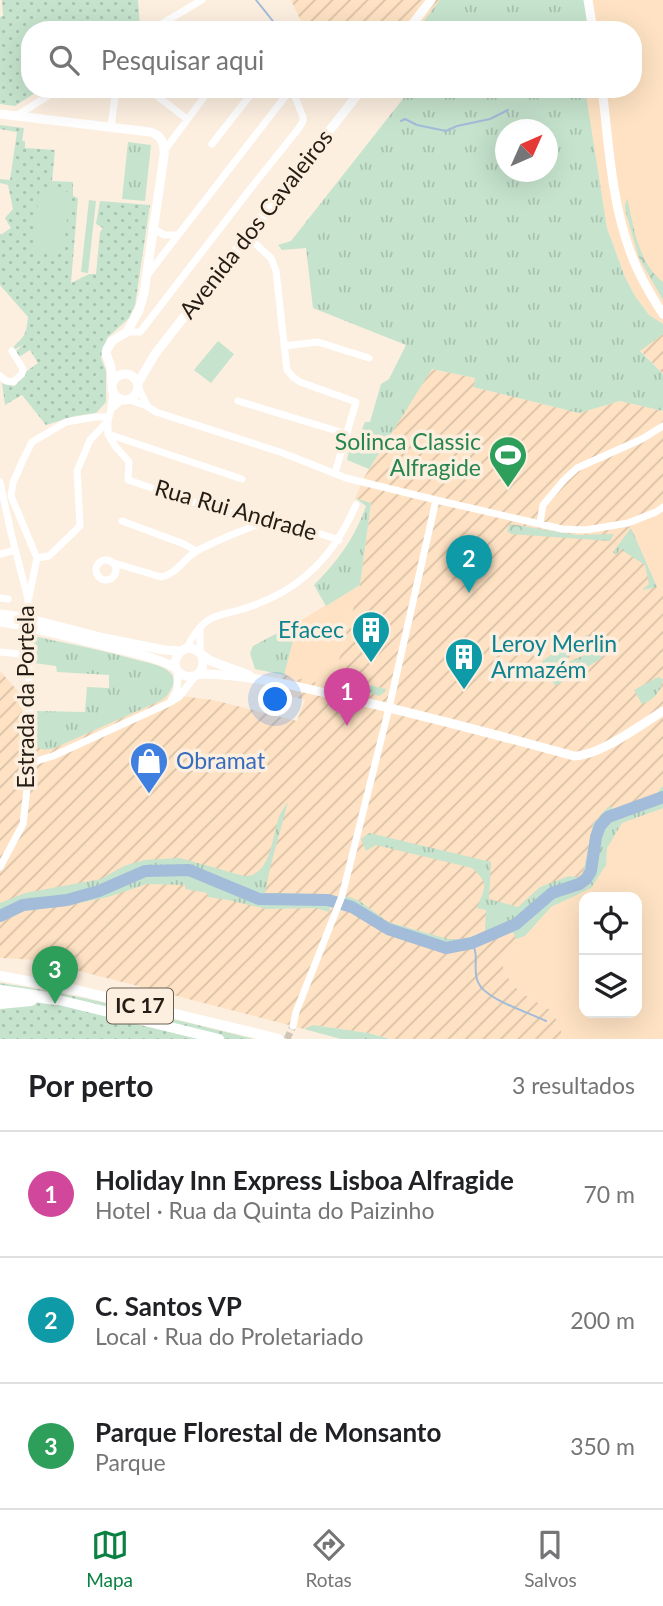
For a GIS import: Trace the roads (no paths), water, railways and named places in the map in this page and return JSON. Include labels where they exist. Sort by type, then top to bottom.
[{"type":"highway","name":"IC 17","points":[[0,976],[76,990],[279,1039]]},
{"type":"highway","name":"IC 17","points":[[0,990],[55,999],[219,1039]]},
{"type":"highway","points":[[0,1003],[55,999]]},
{"type":"street","points":[[166,21],[202,0]]},
{"type":"street","points":[[415,21],[431,0]]},
{"type":"street","points":[[588,0],[592,21]]},
{"type":"street","points":[[16,116],[45,98]]},
{"type":"street","points":[[111,127],[115,98]]},
{"type":"street","points":[[160,98],[187,119]]},
{"type":"street","points":[[164,151],[203,98]]},
{"type":"street","points":[[212,144],[248,98]]},
{"type":"street","points":[[146,276],[285,98]]},
{"type":"street","points":[[296,98],[303,117],[299,128],[140,332],[127,332],[109,345],[106,354],[111,367],[112,388],[118,399],[147,406],[156,412],[284,453],[364,483],[562,529],[586,530],[628,523],[663,507]]},
{"type":"street","name":"Avenida dos Cavaleiros","points":[[138,385],[151,360],[355,98]]},
{"type":"street","points":[[604,98],[614,189],[625,235],[644,284],[663,314]]},
{"type":"street","points":[[0,114],[154,133],[161,139],[164,151],[142,302],[127,332]]},
{"type":"street","points":[[153,228],[164,235],[178,235]]},
{"type":"street","points":[[247,236],[271,258],[276,271],[287,370],[300,382],[356,402],[334,473]]},
{"type":"street","points":[[284,346],[318,342],[369,358]]},
{"type":"street","points":[[0,376],[6,382],[13,382],[22,374],[23,369],[12,351]]},
{"type":"street","name":"Avenida dos Cavaleiros","points":[[125,374],[151,360]]},
{"type":"street","points":[[111,367],[136,379],[147,406]]},
{"type":"street","points":[[125,374],[114,379],[108,434],[242,479]]},
{"type":"street","points":[[37,558],[49,556],[80,526],[77,471],[90,440],[109,416],[126,400],[136,395],[138,385]]},
{"type":"street","points":[[238,401],[346,434]]},
{"type":"street","points":[[28,599],[37,558],[12,501],[11,491],[28,449],[32,442],[72,420],[109,416]]},
{"type":"street","points":[[540,523],[543,505],[577,468],[642,439],[663,426]]},
{"type":"street","name":"Rua Rui Andrade","points":[[108,434],[129,462],[128,480],[226,513],[256,513],[339,540]]},
{"type":"street","points":[[0,482],[13,483]]},
{"type":"street","name":"Estrada da Portela","points":[[0,482],[28,599],[30,655],[30,763],[23,824],[0,867]]},
{"type":"street","points":[[293,1026],[296,1012],[339,907],[389,708],[436,500]]},
{"type":"street","points":[[169,704],[177,691],[175,659],[207,620],[248,608],[282,593],[304,578],[339,540],[356,505]]},
{"type":"street","points":[[111,562],[165,576],[179,568],[196,551],[274,518]]},
{"type":"street","points":[[122,521],[196,551]]},
{"type":"street","points":[[0,554],[15,550]]},
{"type":"street","points":[[1,618],[170,651],[194,649],[219,665],[257,678],[389,708],[574,756],[582,756],[602,747],[663,711]]},
{"type":"street","points":[[50,629],[160,661],[186,677],[197,675],[257,678]]},
{"type":"street","points":[[30,763],[53,756],[169,704],[178,697],[203,668],[200,629]]},
{"type":"street","points":[[0,652],[30,655]]},
{"type":"waterway","points":[[256,0],[273,21]]},
{"type":"waterway","points":[[401,121],[405,119],[417,125],[446,131],[490,119],[508,110]]},
{"type":"waterway","points":[[0,916],[23,905],[67,900],[99,891],[145,871],[189,870],[259,899],[328,900],[352,907],[388,929],[446,948],[472,943],[516,924],[552,893],[579,884],[591,871],[596,837],[600,826],[608,817],[663,797]]},
{"type":"waterway","points":[[472,943],[476,977],[482,988],[498,1000],[546,1021]]},
{"type":"tunnel","points":[[287,1039],[293,1026]]},
{"type":"place","name":"Solinca Classic Alfragide","points":[[508,489]]},
{"type":"place","name":"C. Santos VP","points":[[469,593]]},
{"type":"place","name":"Efacec","points":[[371,664]]},
{"type":"place","name":"Leroy Merlin Armazém","points":[[464,691]]},
{"type":"place","name":"Holiday Inn Express Lisboa Alfragide","points":[[347,726]]},
{"type":"place","name":"Obramat","points":[[149,795]]},
{"type":"place","name":"Parque Florestal de Monsanto","points":[[55,1004]]}]
